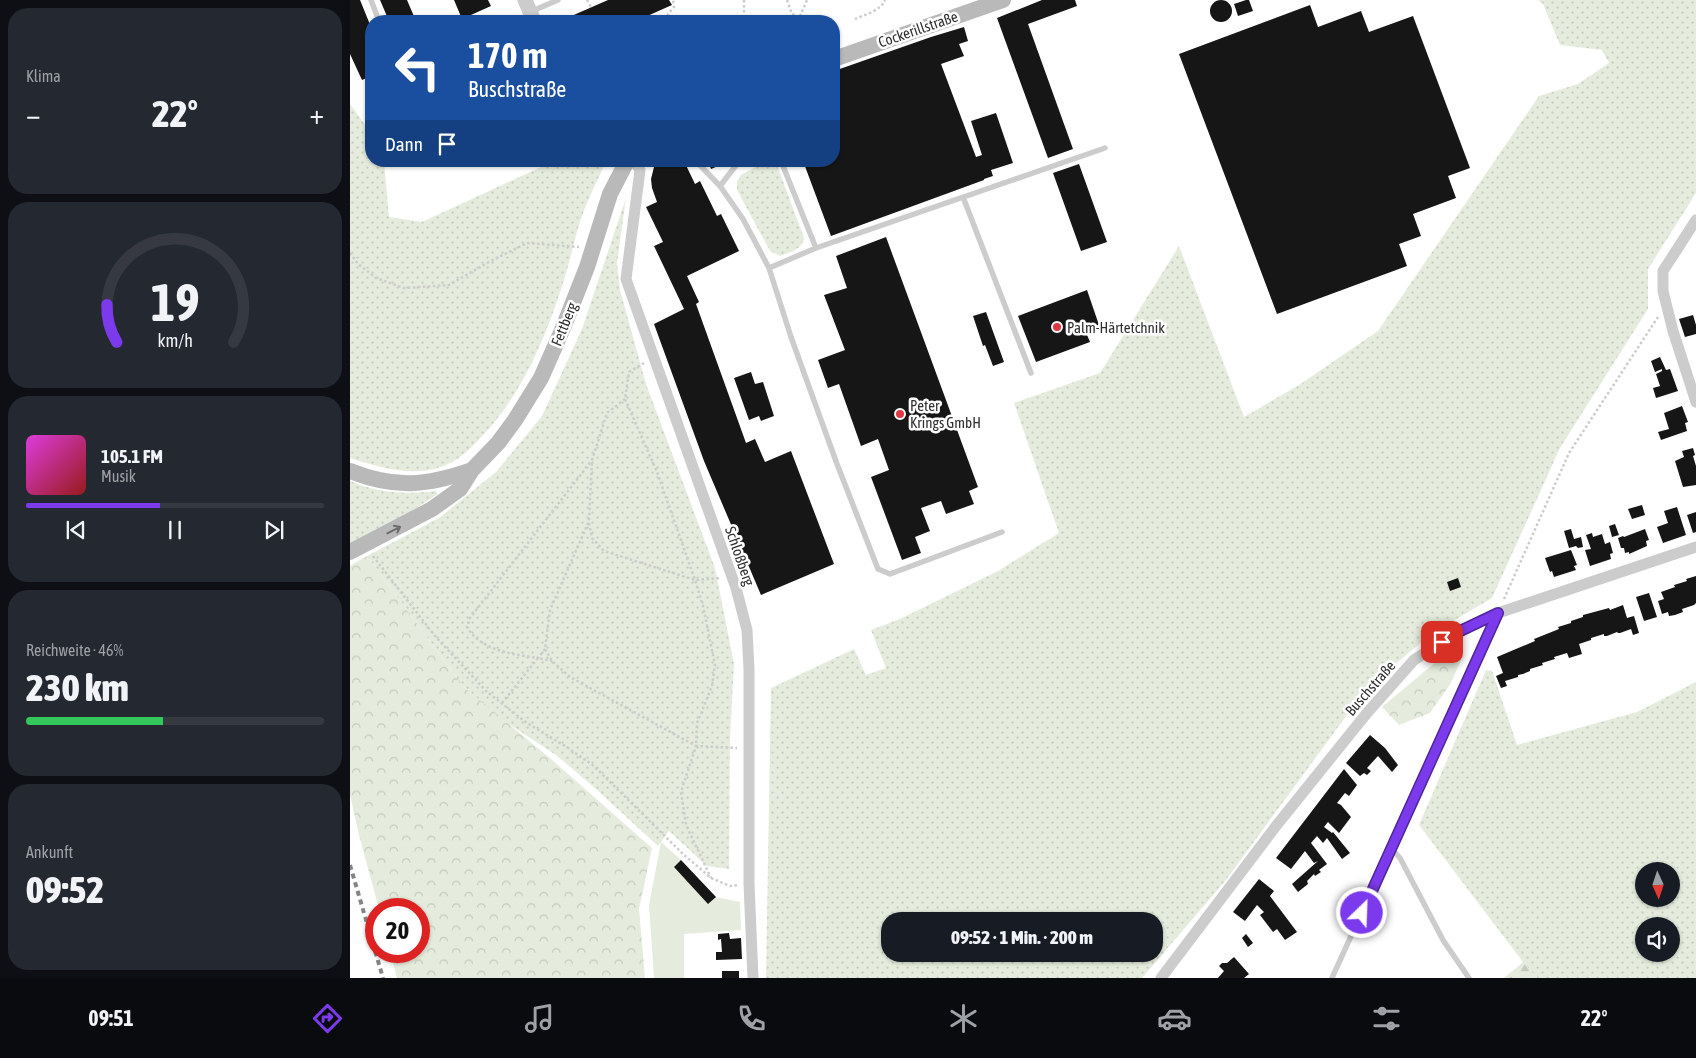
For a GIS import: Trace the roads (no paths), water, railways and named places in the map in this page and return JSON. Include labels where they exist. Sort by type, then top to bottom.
[{"type":"main road","name":"Cockerillstraße","points":[[840,57],[1003,0]]},
{"type":"main road","name":"Fettberg","points":[[350,552],[432,509],[460,490],[472,470],[510,428],[541,378],[563,328],[593,248],[610,194],[624,167]]},
{"type":"main road","name":"Fettberg","points":[[350,471],[367,478],[394,483],[417,483],[449,478],[472,470]]},
{"type":"street","name":"Schloßberg","points":[[638,167],[640,170],[626,279],[732,578],[747,630],[749,884],[753,978]]},
{"type":"street","points":[[1696,220],[1664,272],[1663,291],[1665,306],[1696,400]]},
{"type":"street","name":"Buschstraße","points":[[1161,978],[1276,826],[1367,712],[1414,660],[1456,633],[1498,613],[1696,547]]},
{"type":"lane","points":[[371,0],[377,15]]},
{"type":"lane","points":[[530,11],[558,0]]},
{"type":"lane","points":[[769,268],[816,248],[1105,148]]},
{"type":"lane","points":[[702,167],[720,186],[743,219],[769,268],[807,382],[878,569],[890,574],[1002,532]]},
{"type":"lane","points":[[720,186],[735,167]]},
{"type":"lane","points":[[783,167],[816,248]]},
{"type":"lane","points":[[963,197],[1031,372]]},
{"type":"lane","points":[[1332,978],[1498,613]]},
{"type":"lane","points":[[1391,848],[1400,858],[1443,940],[1469,978]]},
{"type":"railway","points":[[350,865],[383,978]]},
{"type":"place","name":"Palm-Härtetchnik","points":[[1057,327]]},
{"type":"place","name":"Peter Krings GmbH","points":[[900,414]]}]
